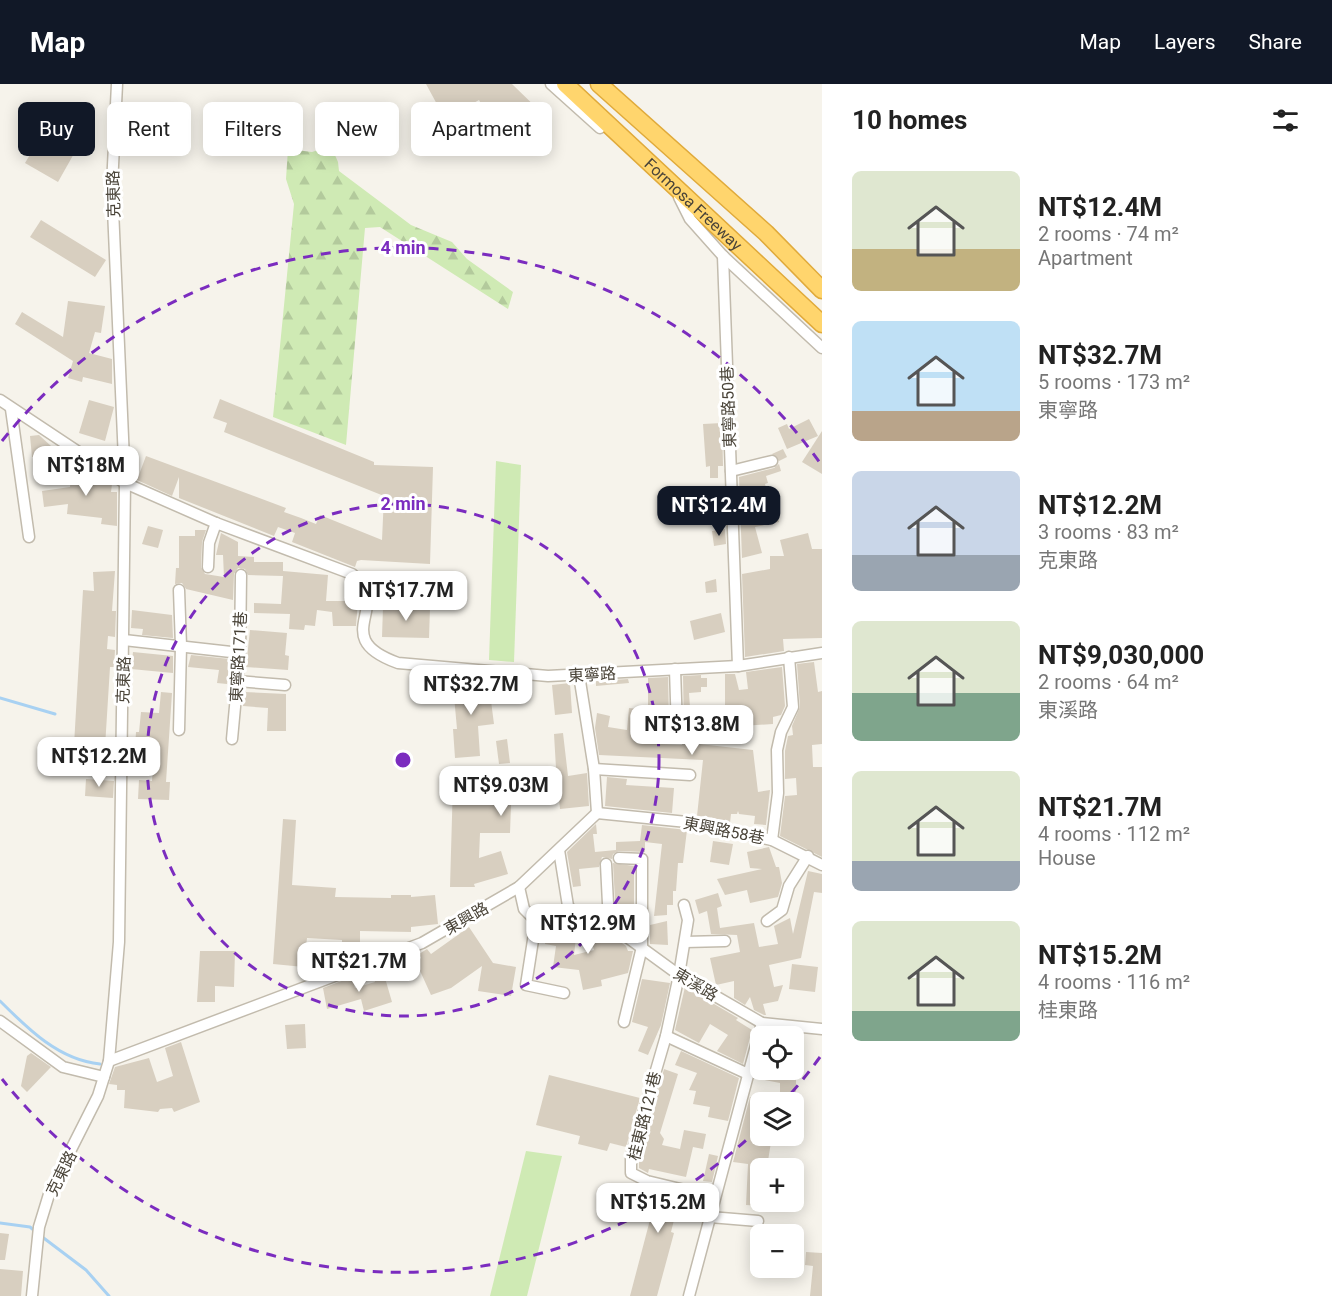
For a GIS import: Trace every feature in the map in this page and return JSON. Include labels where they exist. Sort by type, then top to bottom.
[{"type":"highway","name":"Formosa Freeway","points":[[565,84],[822,324]]},
{"type":"highway","name":"Formosa Freeway","points":[[599,84],[766,233],[822,290]]},
{"type":"street","name":"克東路","points":[[32,1296],[39,1227],[50,1191],[98,1096],[109,1061],[119,942],[125,483],[112,186],[117,84]]},
{"type":"street","points":[[551,84],[682,200],[690,219],[723,256],[822,348]]},
{"type":"street","name":"東寧路50巷","points":[[723,256],[738,666]]},
{"type":"street","name":"東寧路","points":[[0,400],[125,483],[216,523],[352,574],[366,587],[368,597],[363,639],[382,657],[398,663],[548,676],[738,666],[822,653]]},
{"type":"street","points":[[12,409],[29,537]]},
{"type":"street","points":[[731,471],[772,461]]},
{"type":"street","points":[[208,567],[209,543],[216,523]]},
{"type":"street","name":"東寧路171巷","points":[[232,739],[240,653],[241,575]]},
{"type":"street","points":[[178,730],[182,646],[179,590]]},
{"type":"street","points":[[124,640],[240,653]]},
{"type":"street","name":"東興路58巷","points":[[597,813],[687,822],[772,840],[778,793],[777,750],[781,732],[793,707],[789,657]]},
{"type":"street","points":[[675,669],[677,730]]},
{"type":"street","points":[[579,675],[594,769],[597,813]]},
{"type":"street","points":[[237,681],[285,685]]},
{"type":"street","points":[[594,769],[690,775]]},
{"type":"street","name":"東興路","points":[[109,1061],[422,943],[519,887],[597,813]]},
{"type":"street","points":[[772,840],[808,856],[822,866]]},
{"type":"street","name":"東溪路","points":[[559,850],[567,906],[578,917],[609,924],[679,975],[762,1023],[822,1029]]},
{"type":"street","points":[[767,921],[782,910],[789,886],[808,856]]},
{"type":"street","points":[[619,858],[642,859],[642,947],[624,1022]]},
{"type":"street","points":[[606,864],[609,924]]},
{"type":"street","points":[[519,887],[524,909],[536,921],[526,984],[564,993]]},
{"type":"street","name":"桂東路121巷","points":[[684,905],[688,920],[679,975],[666,1036],[631,1156],[631,1173],[647,1181],[714,1197]]},
{"type":"street","points":[[685,942],[725,941]]},
{"type":"street","points":[[0,1022],[63,1067],[104,1077]]},
{"type":"street","points":[[689,1296],[762,1023]]},
{"type":"street","points":[[666,1036],[748,1074]]},
{"type":"street","points":[[710,1217],[758,1221]]},
{"type":"green space","points":[[303,151],[315,151],[315,156],[335,156],[339,171],[411,225],[452,242],[467,259],[513,292],[508,309],[380,227],[365,228],[346,445],[273,417],[294,204],[286,179],[288,156],[303,156]]},
{"type":"green space","points":[[496,461],[521,465],[514,662],[489,660]]},
{"type":"green space","points":[[526,1151],[562,1156],[527,1296],[490,1296]]},
{"type":"building","points":[[426,84],[512,84],[531,102],[480,102],[479,100],[475,102],[436,102]]},
{"type":"building","points":[[29,156],[73,156],[58,182],[25,163]]},
{"type":"building","points":[[41,220],[106,260],[95,277],[30,237]]},
{"type":"building","points":[[68,301],[105,306],[101,333],[95,332],[89,353],[112,359],[112,384],[83,377],[82,382],[68,378],[73,361],[15,324],[22,312],[63,337]]},
{"type":"building","points":[[220,399],[374,462],[374,465],[433,467],[430,564],[361,560],[357,561],[355,567],[292,542],[295,533],[278,527],[274,536],[179,498],[179,477],[172,496],[137,480],[146,456],[286,508],[284,512],[316,524],[320,515],[382,540],[384,496],[224,432],[227,423],[213,418]]},
{"type":"building","points":[[89,400],[114,407],[105,441],[79,433]]},
{"type":"building","points":[[809,419],[818,436],[787,449],[778,428],[787,424],[789,429]]},
{"type":"building","points":[[722,423],[723,466],[718,466],[718,478],[710,478],[710,466],[706,467],[703,424]]},
{"type":"building","points":[[822,431],[822,474],[802,462]]},
{"type":"building","points":[[39,435],[51,446],[52,455],[32,457],[30,436]]},
{"type":"building","points":[[783,449],[787,457],[779,461],[772,454]]},
{"type":"building","points":[[67,457],[68,471],[46,474],[44,459]]},
{"type":"building","points":[[779,464],[781,471],[766,476],[768,483],[765,484],[771,506],[775,504],[779,522],[755,527],[762,553],[742,558],[739,477],[774,468]]},
{"type":"building","points":[[72,469],[95,472],[102,480],[112,484],[111,492],[117,492],[117,526],[101,524],[102,518],[67,514],[68,504],[44,507],[42,491],[70,487]]},
{"type":"building","points":[[709,495],[724,495],[725,509],[710,509]]},
{"type":"building","points":[[148,526],[163,530],[158,548],[142,544]]},
{"type":"building","points":[[725,529],[726,544],[714,546],[712,531]]},
{"type":"building","points":[[195,530],[206,530],[202,542],[201,567],[205,574],[224,577],[223,555],[216,555],[221,533],[238,542],[238,556],[254,557],[254,562],[283,562],[283,571],[328,575],[326,601],[358,601],[356,626],[333,626],[332,612],[317,610],[315,626],[305,625],[304,630],[289,629],[290,614],[254,613],[254,603],[281,604],[283,576],[248,575],[245,569],[238,568],[234,574],[233,600],[186,589],[182,583],[175,584],[176,568],[179,568],[179,536],[195,536]]},
{"type":"building","points":[[808,533],[812,549],[822,549],[822,638],[783,639],[784,651],[745,657],[742,574],[770,569],[770,556],[784,556],[780,540]]},
{"type":"building","points":[[115,571],[112,611],[116,611],[115,637],[108,636],[107,649],[115,650],[114,667],[110,667],[105,747],[74,745],[83,590],[94,591],[93,572]]},
{"type":"building","points":[[716,579],[717,592],[706,593],[705,582]]},
{"type":"building","points":[[383,607],[430,608],[429,638],[382,637]]},
{"type":"building","points":[[132,610],[172,615],[173,638],[142,635],[143,629],[131,628]]},
{"type":"building","points":[[721,613],[725,632],[694,640],[690,621]]},
{"type":"building","points":[[250,630],[287,633],[285,655],[289,656],[288,670],[246,667]]},
{"type":"building","points":[[133,652],[173,656],[173,673],[131,669]]},
{"type":"building","points":[[191,655],[230,659],[227,684],[217,683],[219,670],[188,667]]},
{"type":"building","points":[[814,662],[818,692],[822,691],[822,744],[812,745],[813,767],[822,767],[822,857],[780,836],[785,796],[797,795],[796,778],[785,779],[785,751],[788,736],[793,735],[792,726],[800,707],[797,664]]},
{"type":"building","points":[[782,667],[785,706],[781,715],[773,717],[773,724],[725,727],[725,674],[735,674],[739,690],[748,689],[746,672]]},
{"type":"building","points":[[701,675],[701,678],[707,678],[707,687],[701,687],[701,692],[689,693],[691,722],[701,722],[699,744],[753,750],[758,792],[770,790],[766,825],[754,824],[755,816],[739,814],[738,811],[737,814],[731,814],[730,823],[697,816],[703,760],[599,755],[595,728],[597,713],[610,716],[608,727],[627,730],[629,708],[648,710],[648,678],[668,677],[669,719],[639,720],[636,743],[682,745],[683,676]]},
{"type":"building","points":[[476,677],[488,678],[494,724],[478,726],[480,756],[455,758],[453,729],[457,729],[453,685],[476,684]]},
{"type":"building","points":[[628,679],[629,683],[596,686],[596,681]]},
{"type":"building","points":[[570,683],[572,713],[555,715],[552,685]]},
{"type":"building","points":[[161,692],[172,693],[166,782],[170,782],[169,800],[138,799],[139,780],[152,781],[154,749],[135,748],[136,732],[139,732],[141,712],[159,713]]},
{"type":"building","points":[[244,692],[286,694],[286,731],[267,731],[268,708],[243,706]]},
{"type":"building","points":[[563,733],[568,776],[587,773],[589,806],[560,809],[559,799],[511,805],[510,833],[480,833],[479,858],[501,851],[508,874],[474,884],[475,887],[450,887],[453,782],[512,784],[512,790],[557,785],[554,734]]},
{"type":"building","points":[[507,739],[510,763],[499,764],[496,741]]},
{"type":"building","points":[[607,777],[627,779],[626,785],[674,788],[672,813],[605,806]]},
{"type":"building","points":[[86,779],[114,781],[113,798],[85,796]]},
{"type":"building","points":[[283,819],[296,820],[292,885],[336,888],[335,897],[391,898],[391,895],[411,895],[411,897],[435,895],[438,924],[411,927],[411,932],[360,931],[360,952],[342,951],[342,940],[307,938],[304,967],[273,964]]},
{"type":"building","points":[[596,824],[597,834],[593,834],[595,852],[616,850],[616,842],[640,841],[642,825],[687,830],[683,863],[678,863],[676,891],[673,891],[673,905],[667,905],[667,915],[654,916],[662,844],[645,842],[645,852],[619,851],[613,854],[612,859],[602,857],[599,867],[579,869],[581,886],[573,887],[567,852]]},
{"type":"building","points":[[713,841],[733,844],[729,865],[710,862]]},
{"type":"building","points":[[769,847],[776,867],[779,867],[782,883],[778,897],[750,903],[747,890],[725,895],[717,879],[762,869],[750,868],[747,852]]},
{"type":"building","points":[[613,863],[634,866],[634,917],[616,918]]},
{"type":"building","points":[[808,871],[822,874],[822,893],[814,892],[801,958],[769,965],[774,987],[783,985],[778,1001],[763,1004],[766,1015],[764,1015],[754,1010],[750,997],[745,1005],[734,998],[734,981],[716,985],[710,958],[740,952],[737,935],[711,934],[707,911],[699,914],[695,900],[718,893],[722,906],[717,908],[720,928],[754,923],[759,947],[778,944],[774,926],[790,918],[793,934]]},
{"type":"building","points":[[543,917],[557,919],[556,926],[577,929],[574,955],[594,950],[591,940],[611,935],[626,946],[628,951],[633,951],[628,973],[601,980],[602,986],[583,990],[579,970],[553,967],[556,946],[545,944],[547,931],[543,925]]},
{"type":"building","points":[[667,921],[668,945],[650,944],[650,925]]},
{"type":"building","points":[[469,927],[493,963],[516,967],[511,996],[478,991],[482,966],[451,988],[431,995],[416,962],[421,958],[419,954],[427,949],[431,954]]},
{"type":"building","points":[[200,951],[235,951],[234,987],[215,986],[215,1002],[197,1002]]},
{"type":"building","points":[[792,964],[818,967],[815,992],[789,989]]},
{"type":"building","points":[[383,971],[392,1002],[364,1011],[361,999],[327,1009],[323,988],[352,977],[355,988],[375,982],[373,974]]},
{"type":"building","points":[[642,979],[670,983],[661,1025],[648,1055],[638,1051],[648,1027],[632,1022]]},
{"type":"building","points":[[685,987],[738,1018],[736,1020],[750,1029],[743,1064],[717,1051],[728,1035],[710,1024],[699,1043],[675,1030]]},
{"type":"building","points":[[305,1024],[306,1048],[287,1049],[285,1025]]},
{"type":"building","points":[[181,1042],[200,1102],[174,1112],[172,1108],[160,1109],[158,1112],[124,1108],[125,1090],[117,1090],[117,1085],[109,1084],[115,1067],[149,1058],[157,1082],[173,1076],[165,1048]]},
{"type":"building","points":[[681,1051],[739,1078],[728,1121],[708,1117],[710,1107],[693,1104],[696,1091],[689,1090],[697,1073],[675,1065]]},
{"type":"building","points":[[31,1053],[51,1067],[27,1092],[21,1086],[27,1056]]},
{"type":"building","points":[[664,1069],[678,1074],[660,1133],[664,1139],[662,1145],[680,1149],[684,1130],[706,1134],[703,1149],[693,1147],[686,1177],[649,1169],[648,1173],[639,1168],[639,1158]]},
{"type":"building","points":[[549,1075],[640,1098],[626,1147],[610,1143],[607,1151],[578,1144],[580,1136],[536,1125]]},
{"type":"building","points":[[765,1080],[796,1080],[796,1092],[780,1092],[780,1083]]},
{"type":"building","points":[[750,1097],[750,1146],[770,1146],[768,1158],[750,1158],[750,1205],[746,1205],[748,1164],[733,1162]]},
{"type":"building","points":[[709,1154],[718,1156],[712,1182],[703,1181]]},
{"type":"building","points":[[635,1183],[645,1188],[706,1203],[699,1222],[675,1216],[671,1232],[674,1233],[657,1296],[630,1296],[651,1216],[627,1210]]},
{"type":"building","points":[[0,1233],[9,1234],[5,1260],[0,1260]]},
{"type":"building","points":[[806,1252],[822,1253],[822,1296],[810,1296],[813,1266],[805,1265]]},
{"type":"building","points":[[0,1269],[23,1271],[21,1296],[0,1296]]},
{"type":"waterway","points":[[0,698],[55,714]]},
{"type":"waterway","points":[[0,1001],[45,1042],[71,1056],[100,1064]]},
{"type":"waterway","points":[[0,1223],[30,1227],[36,1232]]},
{"type":"waterway","points":[[41,1236],[86,1270],[109,1296]]}]
